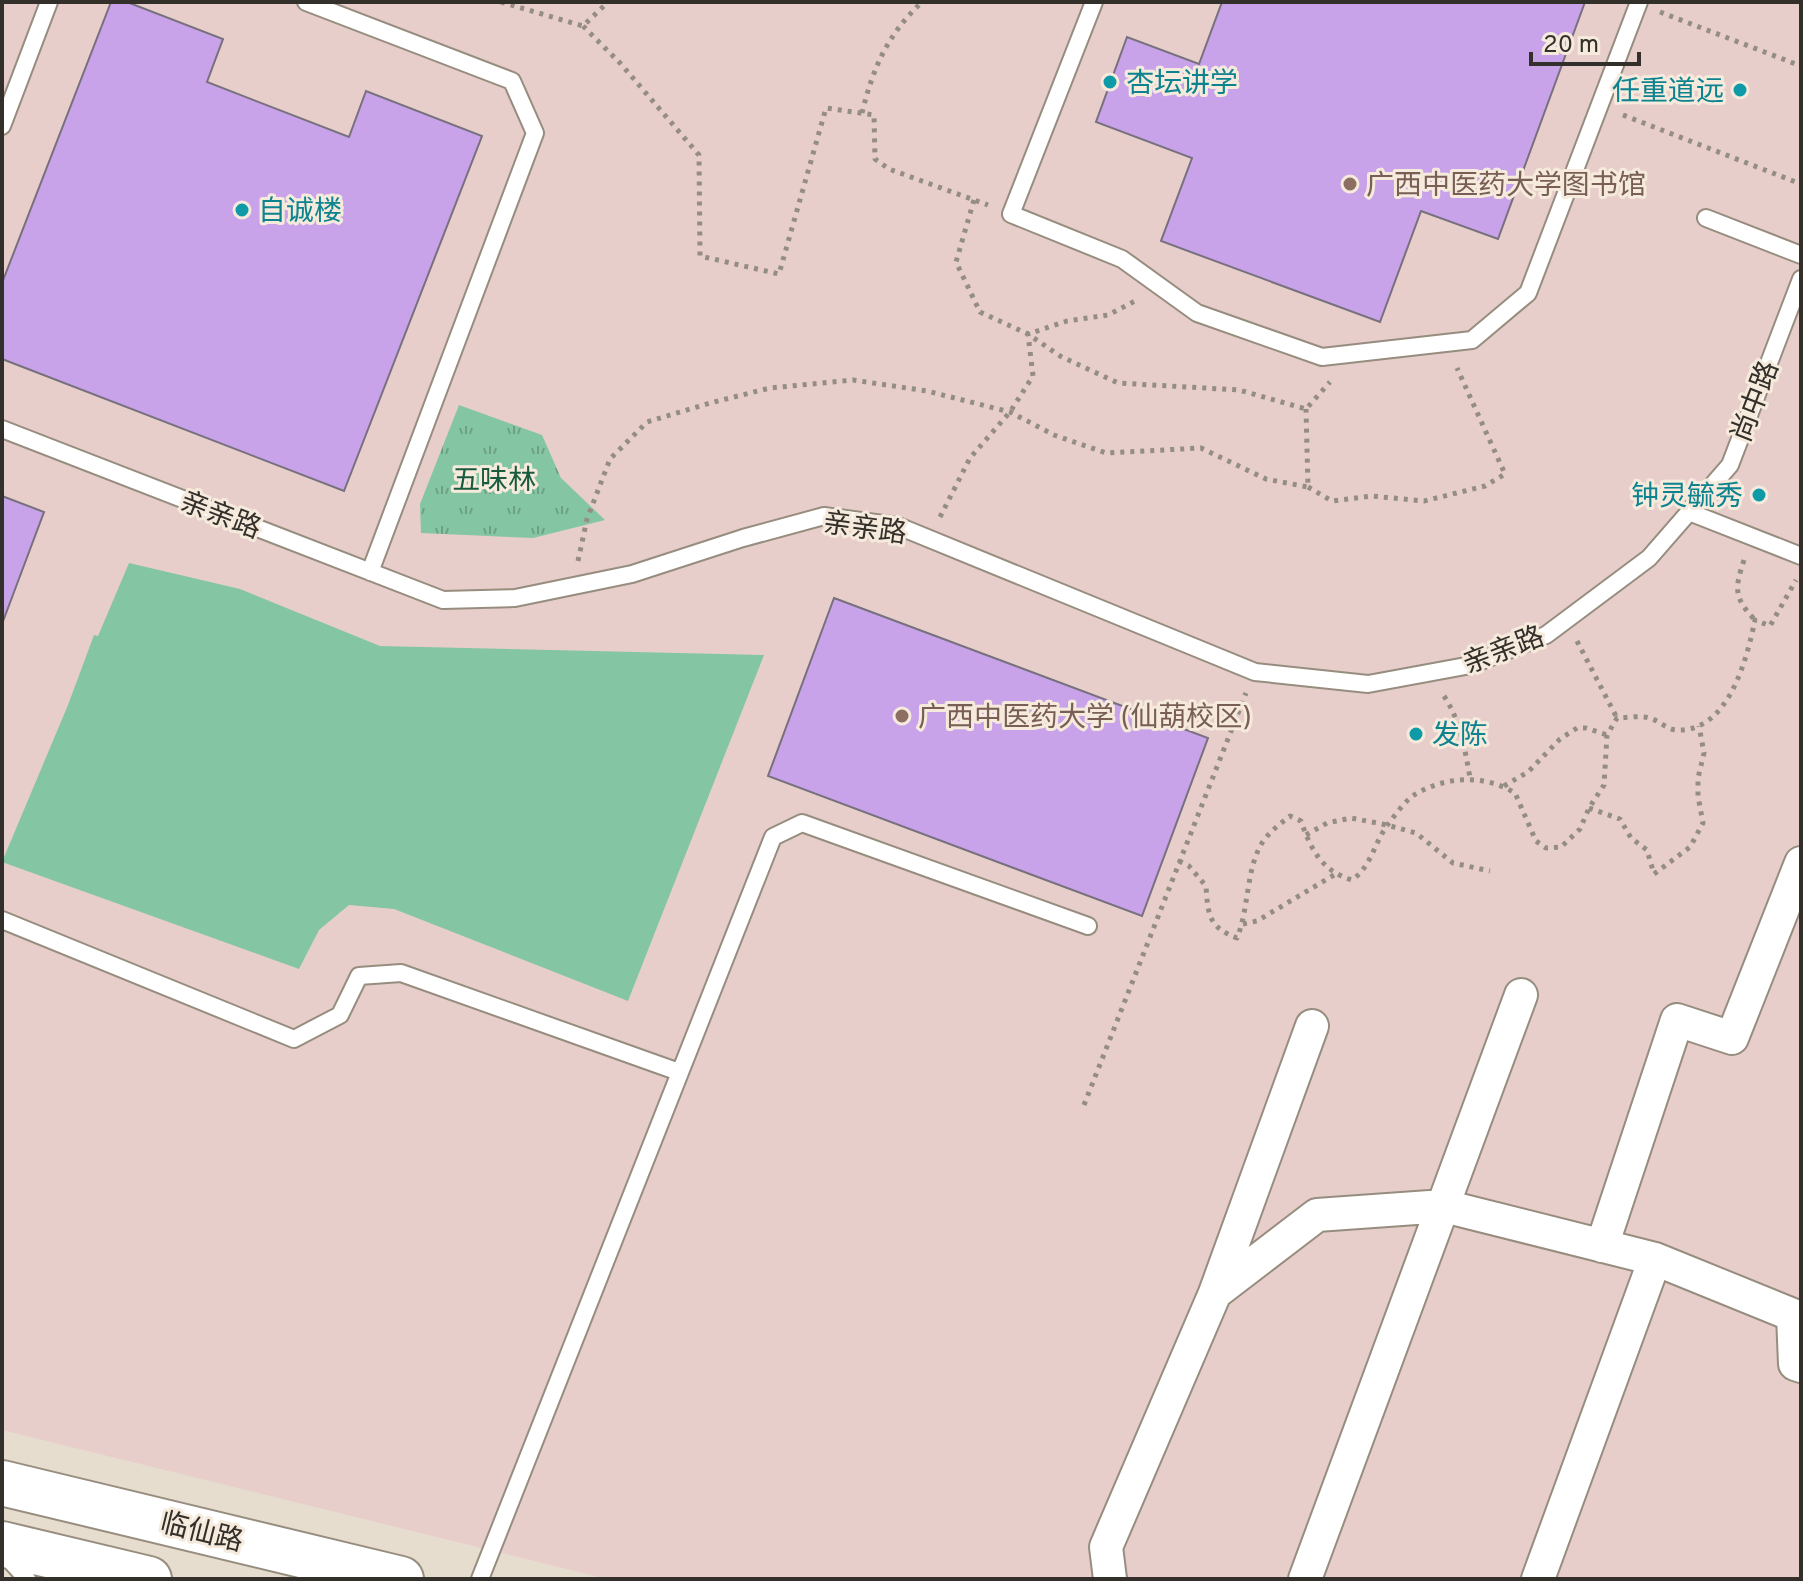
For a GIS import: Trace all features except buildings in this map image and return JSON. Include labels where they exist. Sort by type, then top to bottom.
[{"type":"street","points":[[1602,1246],[1677,1020],[1732,1038],[1801,863]]},
{"type":"street","points":[[1305,1579],[1521,995]]},
{"type":"street","points":[[1110,1579],[1106,1547],[1215,1293],[1312,1026]]},
{"type":"street","points":[[1215,1293],[1317,1215],[1444,1206],[1655,1259],[1797,1305],[1795,1364],[1801,1366]]},
{"type":"street","points":[[1538,1579],[1655,1259]]},
{"type":"street","name":"临仙路","points":[[2,1483],[401,1579]]},
{"type":"street","points":[[2,1544],[149,1579]]},
{"type":"lane","points":[[2,126],[49,2]]},
{"type":"lane","points":[[306,2],[512,81],[535,133],[370,572]]},
{"type":"lane","points":[[1094,2],[1011,214],[1122,259],[1197,313],[1322,357],[1472,340],[1528,293],[1638,3]]},
{"type":"lane","points":[[1706,218],[1801,255]]},
{"type":"lane","name":"尚中路","points":[[1689,512],[1730,465],[1801,279]]},
{"type":"lane","name":"亲亲路","points":[[2,429],[443,600],[515,598],[632,574],[824,516],[898,526],[1255,672],[1368,684],[1471,665],[1546,635],[1649,558],[1689,512]]},
{"type":"lane","points":[[1689,512],[1801,556]]},
{"type":"lane","points":[[480,1579],[773,837],[802,823],[1088,926]]},
{"type":"lane","points":[[2,920],[294,1039],[340,1015],[359,976],[401,973],[679,1072]]},
{"type":"lane","points":[[2,1552],[27,1579]]},
{"type":"path","points":[[501,2],[583,26],[621,64],[699,155],[700,256],[779,274],[826,108],[874,115],[875,159],[889,169],[1011,214]]},
{"type":"path","points":[[583,26],[608,2]]},
{"type":"path","points":[[862,113],[871,76],[890,39],[903,20],[922,2]]},
{"type":"path","points":[[1638,3],[1801,66]]},
{"type":"path","points":[[1599,106],[1801,184]]},
{"type":"path","points":[[974,200],[956,262],[980,312],[1028,334],[1060,356],[1118,383],[1239,390],[1306,409]]},
{"type":"path","points":[[1028,334],[1067,321],[1108,315],[1161,287]]},
{"type":"path","points":[[929,539],[970,458],[1010,412],[1033,376],[1028,334]]},
{"type":"path","points":[[572,586],[587,519],[610,459],[647,422],[770,388],[853,380],[927,391],[1010,412],[1054,435],[1106,453],[1201,448],[1266,479],[1308,487],[1332,501],[1372,496],[1424,501],[1485,486],[1505,474],[1446,343]]},
{"type":"path","points":[[1308,487],[1306,409],[1357,353]]},
{"type":"path","points":[[1750,536],[1736,587],[1741,606],[1755,620],[1770,626],[1801,572]]},
{"type":"path","points":[[1565,620],[1617,718]]},
{"type":"path","points":[[1617,718],[1648,717],[1676,731],[1699,726],[1718,711],[1737,685],[1755,620]]},
{"type":"path","points":[[1429,673],[1453,710],[1464,743],[1470,778]]},
{"type":"path","points":[[1084,1105],[1244,697]]},
{"type":"path","points":[[1179,861],[1189,866],[1206,886],[1208,913],[1220,932],[1237,938],[1243,924],[1260,845],[1290,816],[1301,821],[1318,858],[1334,875],[1352,880],[1364,872],[1387,825],[1413,796],[1470,778],[1489,780],[1515,793],[1536,841],[1546,848],[1561,847],[1580,829],[1604,785],[1607,735],[1617,718]]},
{"type":"path","points":[[1589,808],[1620,819],[1631,838],[1647,850],[1654,874],[1690,847],[1703,823],[1698,778],[1704,753],[1699,726]]},
{"type":"path","points":[[1504,786],[1528,772],[1560,739],[1577,728],[1607,735]]},
{"type":"path","points":[[1306,835],[1327,823],[1351,818],[1387,825],[1416,833],[1453,863],[1490,871]]},
{"type":"path","points":[[1243,924],[1257,921],[1334,875]]},
{"type":"shaded area","name":"广西中医药大学 (仙葫校区)","points":[[2,2],[1801,2],[1801,1579],[607,1579],[2,1430]]},
{"type":"green space","name":"五味林","points":[[459,405],[542,435],[561,478],[605,520],[533,538],[421,533],[420,504]]},
{"type":"green space","points":[[129,563],[240,589],[380,646],[764,655],[628,1001],[394,909],[349,905],[319,930],[299,969],[2,862],[94,635],[98,636]]},
{"type":"place","name":"杏坛讲学","points":[[1110,82]]},
{"type":"place","name":"任重道远","points":[[1740,90]]},
{"type":"place","name":"广西中医药大学图书馆","points":[[1350,184]]},
{"type":"place","name":"自诚楼","points":[[242,210]]},
{"type":"place","name":"钟灵毓秀","points":[[1759,495]]},
{"type":"place","name":"广西中医药大学 (仙葫校区)","points":[[902,716]]},
{"type":"place","name":"发陈","points":[[1416,734]]}]
